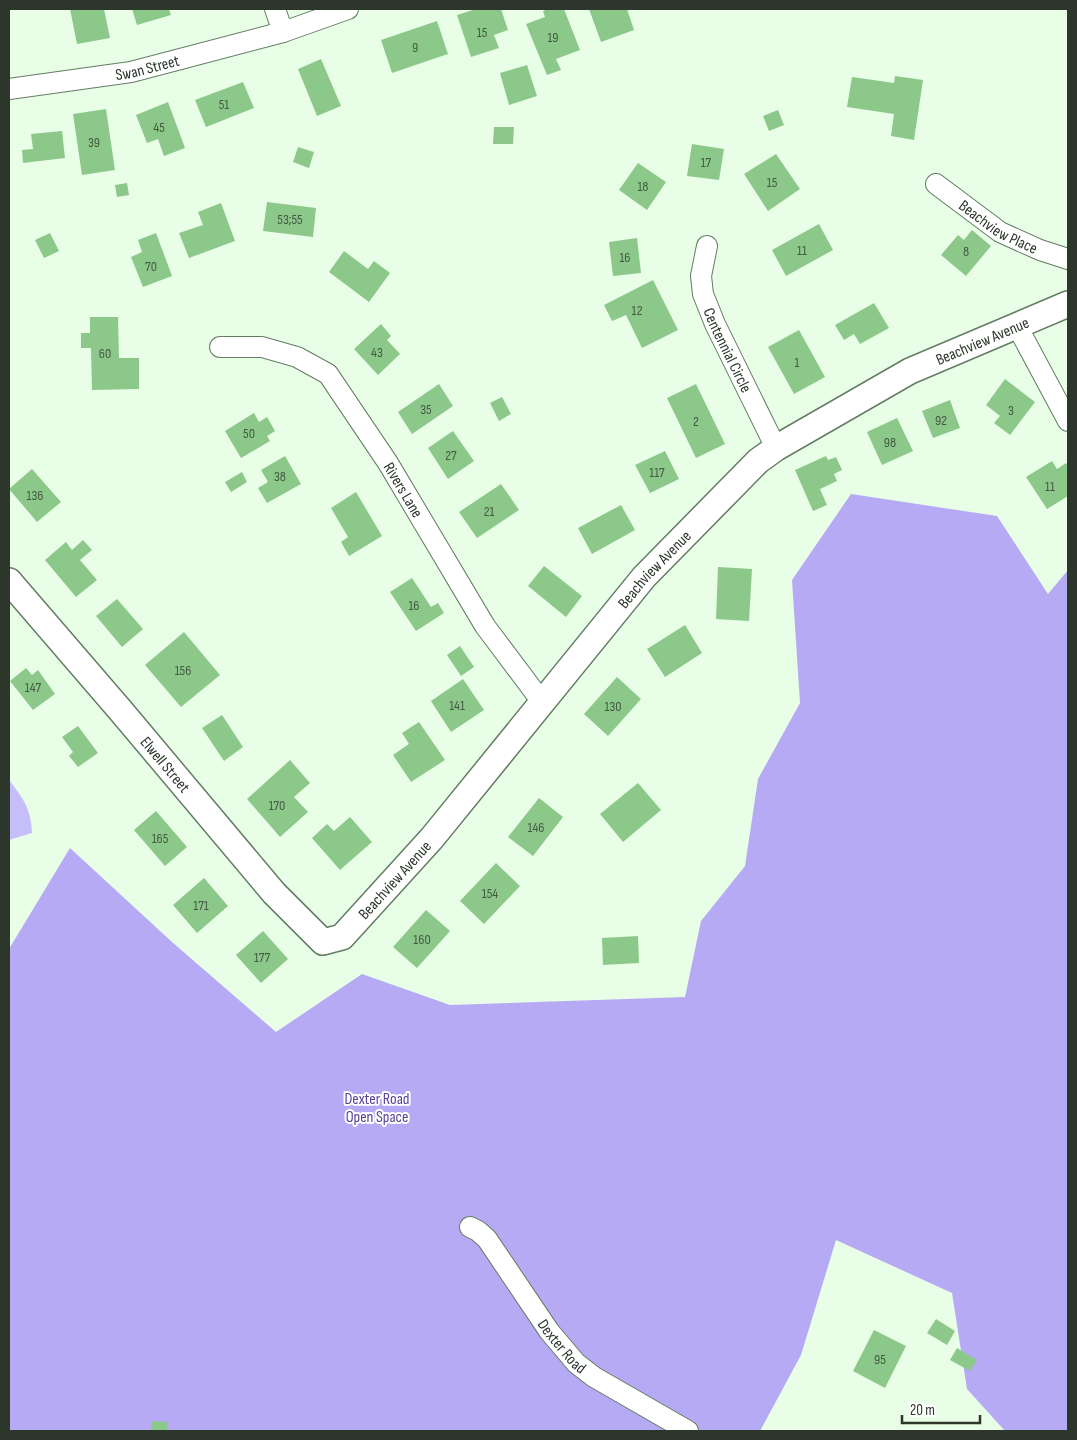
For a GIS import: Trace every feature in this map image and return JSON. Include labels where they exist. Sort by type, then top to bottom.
[{"type":"street","points":[[275,9],[283,32]]},
{"type":"street","name":"Swan Street","points":[[9,88],[131,72],[283,32],[348,9]]},
{"type":"street","name":"Beachview Place","points":[[936,184],[1000,232],[1040,250],[1068,259]]},
{"type":"street","name":"Centennial Circle","points":[[707,246],[701,276],[703,294],[715,324],[776,448]]},
{"type":"street","name":"Beachview Avenue","points":[[326,942],[342,937],[432,838],[644,577],[758,461],[776,448],[910,371],[1068,304]]},
{"type":"street","points":[[1018,326],[1068,421]]},
{"type":"street","name":"Rivers Lane","points":[[220,347],[262,348],[297,357],[328,374],[388,463],[485,626],[542,702]]},
{"type":"street","name":"Elwell Street","points":[[9,582],[121,711],[274,893],[323,942],[326,942]]},
{"type":"street","name":"Dexter Road","points":[[470,1227],[487,1239],[548,1331],[576,1363],[594,1377],[688,1431]]},
{"type":"shaded area","points":[[9,780],[28,810],[32,833],[9,840]]},
{"type":"green space","name":"Dexter Road Open Space","points":[[851,494],[997,516],[1048,594],[1068,570],[1068,1431],[1005,1431],[967,1389],[952,1293],[836,1240],[801,1355],[760,1431],[9,1431],[9,949],[70,848],[172,942],[276,1032],[362,974],[450,1005],[685,997],[701,921],[745,866],[758,779],[800,703],[792,580]]},
{"type":"building","points":[[70,9],[104,9],[110,38],[77,44]]},
{"type":"building","points":[[132,9],[169,9],[171,15],[137,25]]},
{"type":"building","points":[[476,9],[501,9],[508,30],[494,35],[499,48],[471,57],[457,15]]},
{"type":"building","points":[[548,9],[564,9],[580,50],[556,59],[561,70],[547,75],[526,24],[545,17],[543,11]]},
{"type":"building","points":[[589,9],[627,9],[634,30],[601,42]]},
{"type":"building","points":[[437,21],[448,54],[392,73],[381,40]]},
{"type":"building","points":[[321,59],[341,106],[317,116],[298,69]]},
{"type":"building","points":[[527,65],[537,96],[509,105],[500,73]]},
{"type":"building","points":[[895,76],[923,80],[914,140],[891,136],[894,114],[847,107],[852,77],[894,83]]},
{"type":"building","points":[[243,82],[254,108],[206,127],[195,100]]},
{"type":"building","points":[[168,102],[185,148],[164,156],[158,139],[147,143],[136,115]]},
{"type":"building","points":[[106,109],[115,170],[82,175],[73,114]]},
{"type":"building","points":[[778,110],[784,125],[769,131],[763,116]]},
{"type":"building","points":[[494,127],[514,127],[513,144],[493,144]]},
{"type":"building","points":[[62,131],[65,158],[23,163],[22,150],[33,149],[31,134]]},
{"type":"building","points":[[692,144],[724,149],[719,180],[687,176]]},
{"type":"building","points":[[298,147],[314,152],[309,168],[293,162]]},
{"type":"building","points":[[776,154],[800,189],[768,211],[744,174]]},
{"type":"building","points":[[638,163],[666,182],[647,210],[619,190]]},
{"type":"building","points":[[127,183],[129,195],[117,197],[115,185]]},
{"type":"building","points":[[267,202],[316,208],[313,237],[263,231]]},
{"type":"building","points":[[221,203],[235,241],[189,258],[179,233],[203,225],[198,212]]},
{"type":"building","points":[[819,224],[833,250],[786,276],[772,250]]},
{"type":"building","points":[[972,230],[991,246],[966,276],[941,255],[958,235],[964,240]]},
{"type":"building","points":[[50,233],[59,251],[44,258],[35,240]]},
{"type":"building","points":[[156,233],[172,276],[143,287],[131,257],[142,252],[138,240]]},
{"type":"building","points":[[637,238],[641,273],[613,276],[609,242]]},
{"type":"building","points":[[344,251],[368,269],[374,261],[390,273],[369,302],[329,272]]},
{"type":"building","points":[[653,280],[678,330],[642,348],[626,315],[612,321],[604,305]]},
{"type":"building","points":[[874,303],[889,328],[860,344],[854,334],[844,340],[835,325]]},
{"type":"building","points":[[90,317],[118,317],[119,358],[139,358],[139,389],[92,390],[91,348],[81,348],[81,333],[90,333]]},
{"type":"building","points":[[381,324],[391,336],[387,340],[400,354],[378,375],[354,349]]},
{"type":"building","points":[[799,330],[825,377],[794,394],[768,347]]},
{"type":"building","points":[[1005,379],[1035,402],[1010,435],[994,423],[1000,416],[986,405]]},
{"type":"building","points":[[439,384],[453,406],[412,434],[398,412]]},
{"type":"building","points":[[696,384],[725,444],[696,458],[667,398]]},
{"type":"building","points":[[502,397],[511,414],[499,421],[490,403]]},
{"type":"building","points":[[950,400],[960,428],[933,438],[922,411]]},
{"type":"building","points":[[254,413],[259,422],[267,417],[275,431],[267,436],[270,441],[241,458],[225,431]]},
{"type":"building","points":[[897,418],[913,451],[882,465],[867,432]]},
{"type":"building","points":[[453,431],[474,461],[448,479],[428,448]]},
{"type":"building","points":[[665,451],[679,479],[650,493],[635,465]]},
{"type":"building","points":[[285,456],[301,484],[267,503],[258,488],[268,482],[261,470]]},
{"type":"building","points":[[826,456],[828,460],[836,457],[842,470],[834,474],[837,481],[820,489],[827,505],[813,511],[795,470]]},
{"type":"building","points":[[1052,461],[1057,469],[1066,463],[1068,467],[1068,496],[1047,509],[1026,477]]},
{"type":"building","points":[[32,469],[61,502],[37,522],[9,489]]},
{"type":"building","points":[[242,472],[247,482],[231,492],[225,482]]},
{"type":"building","points":[[501,484],[519,510],[477,538],[459,512]]},
{"type":"building","points":[[356,492],[382,536],[349,556],[341,542],[348,537],[331,508]]},
{"type":"building","points":[[621,505],[635,530],[592,554],[578,528]]},
{"type":"building","points":[[83,540],[92,550],[80,560],[97,580],[76,597],[45,560],[66,542],[72,550]]},
{"type":"building","points":[[544,566],[582,596],[566,617],[528,586]]},
{"type":"building","points":[[718,567],[752,569],[749,621],[716,619]]},
{"type":"building","points":[[412,578],[431,607],[438,603],[444,613],[416,631],[390,592]]},
{"type":"building","points":[[117,599],[143,629],[122,647],[96,616]]},
{"type":"building","points":[[685,625],[702,653],[665,677],[647,649]]},
{"type":"building","points":[[184,632],[220,675],[181,707],[145,665]]},
{"type":"building","points":[[460,646],[474,667],[461,676],[447,655]]},
{"type":"building","points":[[26,668],[32,675],[38,670],[55,694],[33,710],[10,681]]},
{"type":"building","points":[[617,677],[641,699],[608,736],[584,714]]},
{"type":"building","points":[[463,679],[484,710],[451,732],[431,701]]},
{"type":"building","points":[[222,715],[243,747],[224,761],[202,728]]},
{"type":"building","points":[[419,722],[445,760],[411,782],[393,755],[409,744],[402,733]]},
{"type":"building","points":[[78,726],[98,753],[78,767],[69,756],[73,752],[62,737]]},
{"type":"building","points":[[290,760],[310,783],[294,797],[308,812],[280,837],[247,799]]},
{"type":"building","points":[[638,783],[661,810],[623,842],[600,814]]},
{"type":"building","points":[[539,798],[563,817],[533,856],[508,837]]},
{"type":"building","points":[[156,811],[187,847],[165,866],[134,830]]},
{"type":"building","points":[[350,817],[372,842],[340,870],[312,838],[327,824],[334,831]]},
{"type":"building","points":[[496,863],[520,886],[484,924],[460,901]]},
{"type":"building","points":[[204,878],[228,906],[197,933],[173,905]]},
{"type":"building","points":[[426,910],[450,931],[417,968],[393,947]]},
{"type":"building","points":[[263,931],[288,959],[261,983],[236,955]]},
{"type":"building","points":[[638,936],[639,963],[603,965],[602,938]]},
{"type":"building","points":[[936,1319],[955,1331],[947,1345],[927,1333]]},
{"type":"building","points":[[874,1330],[906,1346],[885,1388],[853,1371]]},
{"type":"building","points":[[957,1348],[977,1360],[970,1371],[950,1360]]},
{"type":"building","points":[[151,1421],[167,1422],[167,1431],[151,1431]]}]
